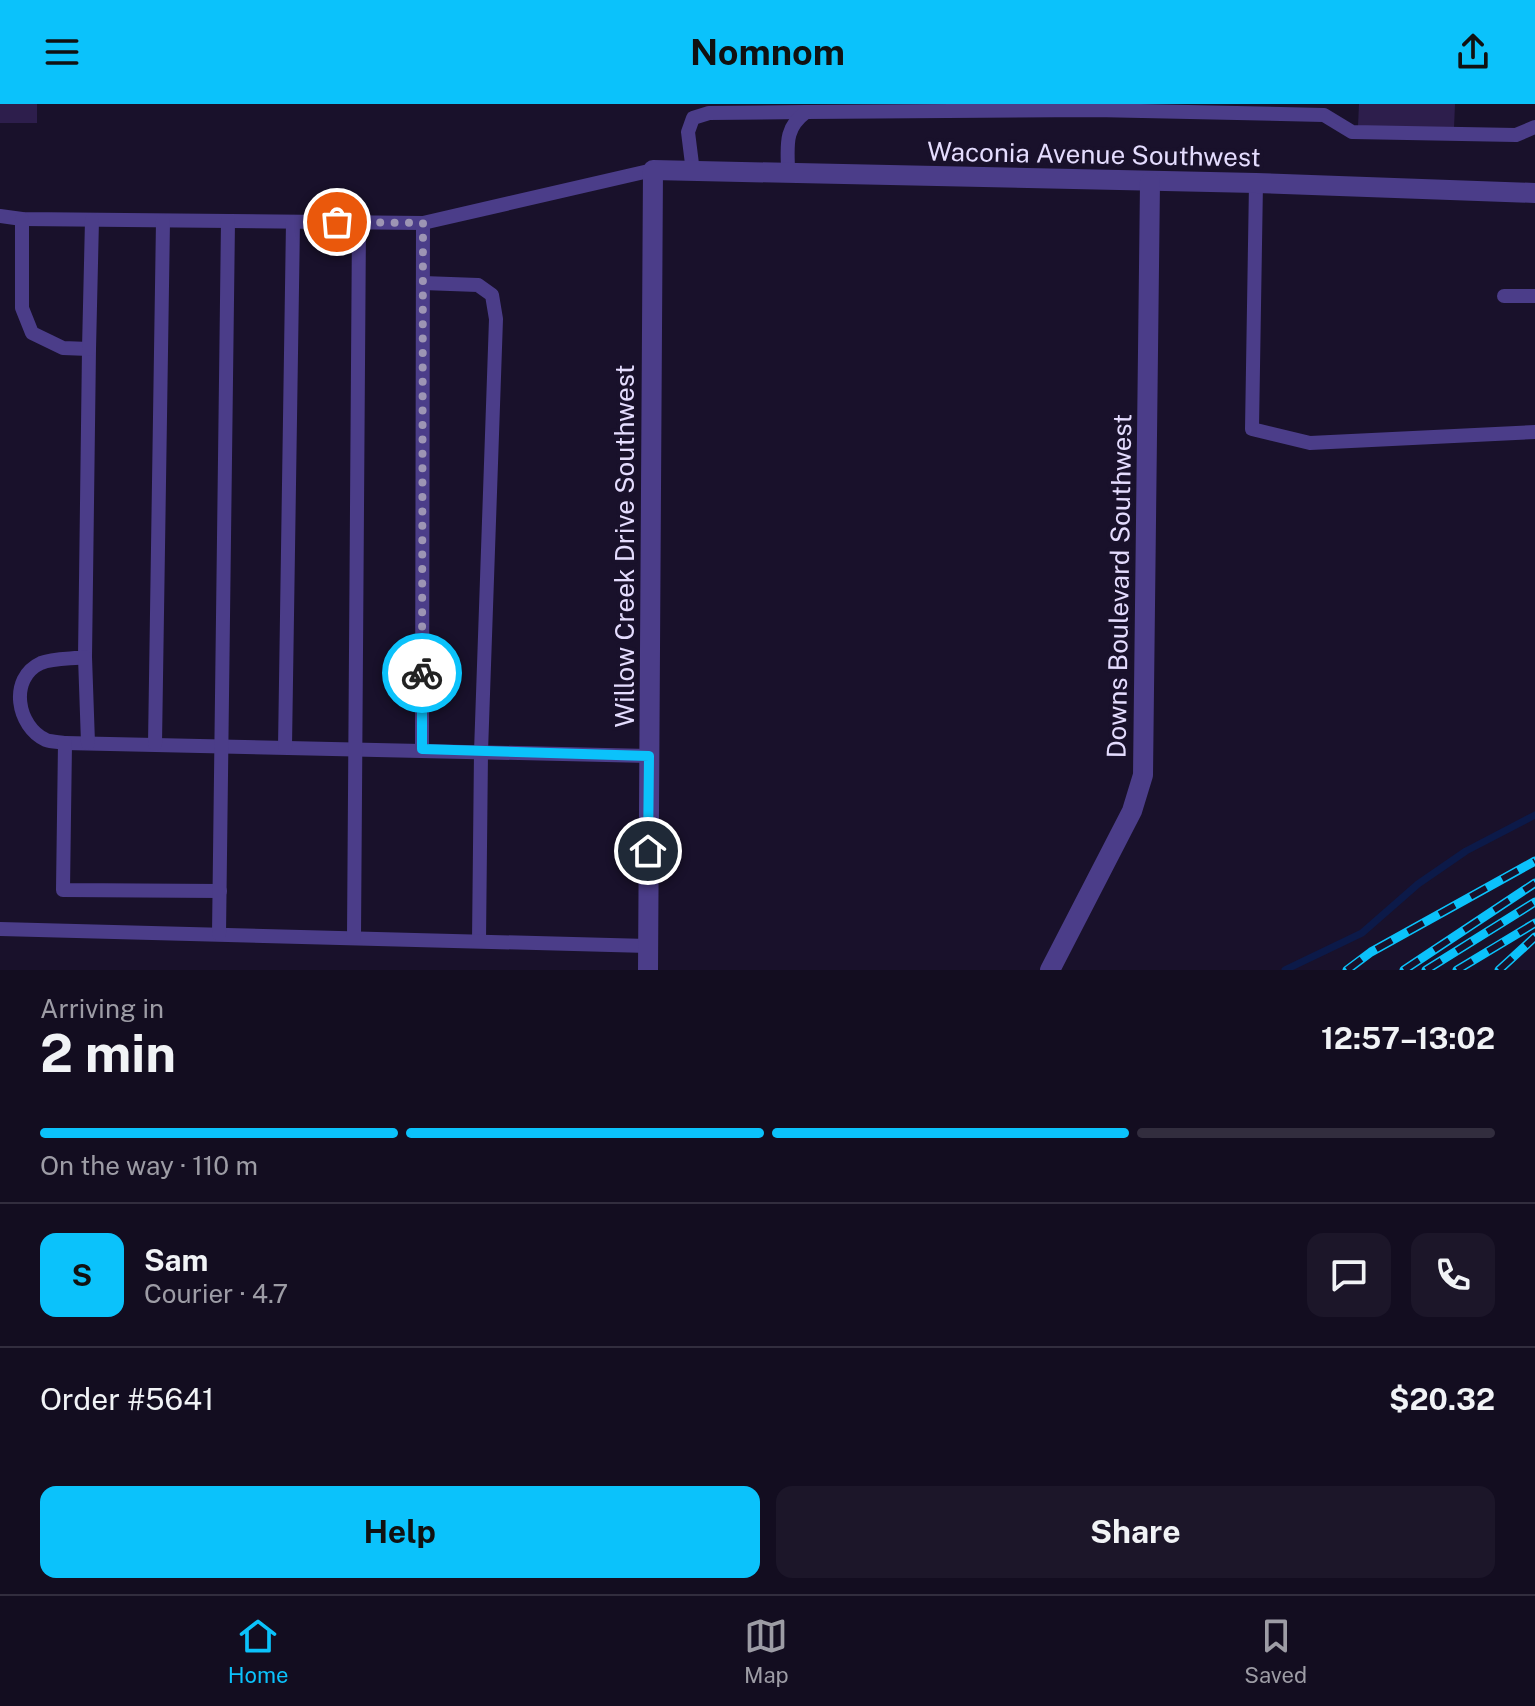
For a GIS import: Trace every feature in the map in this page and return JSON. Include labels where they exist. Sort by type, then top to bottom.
[{"type":"street","name":"Waconia Avenue Southwest","points":[[653,170],[1256,183],[1535,193]]},
{"type":"street","name":"Willow Creek Drive Southwest","points":[[648,970],[653,170]]},
{"type":"street","name":"Downs Boulevard Southwest","points":[[1050,970],[1132,811],[1143,775],[1150,182]]},
{"type":"lane","points":[[693,172],[688,132],[693,118],[709,113],[1095,110],[1324,115],[1352,132],[1516,135],[1535,127]]},
{"type":"lane","points":[[788,173],[788,133],[791,123],[806,112]]},
{"type":"lane","points":[[0,216],[22,219],[423,223],[653,170]]},
{"type":"lane","points":[[1256,183],[1252,429],[1310,443],[1535,432]]},
{"type":"lane","points":[[22,219],[22,308],[32,333],[63,348],[89,349]]},
{"type":"lane","points":[[88,743],[85,657],[92,220]]},
{"type":"lane","points":[[155,744],[163,221]]},
{"type":"lane","points":[[219,934],[228,221]]},
{"type":"lane","points":[[285,747],[293,222]]},
{"type":"lane","points":[[354,937],[359,222]]},
{"type":"lane","points":[[422,749],[423,223]]},
{"type":"lane","points":[[423,283],[478,285],[492,295],[496,319],[481,752],[479,941]]},
{"type":"lane","points":[[1504,296],[1535,296]]},
{"type":"lane","points":[[85,657],[41,663],[25,677],[19,697],[25,723],[47,740],[65,743],[220,744],[649,756]]},
{"type":"lane","points":[[65,743],[63,890],[220,891]]},
{"type":"lane","points":[[0,929],[648,946]]},
{"type":"building","points":[[0,104],[37,104],[37,123],[0,123]]},
{"type":"building","points":[[1359,104],[1455,104],[1454,128],[1358,126]]},
{"type":"waterway","points":[[1285,970],[1362,933],[1418,884],[1466,851],[1535,815]]},
{"type":"railway","points":[[1347,970],[1371,952],[1535,861]]},
{"type":"railway","points":[[1404,970],[1535,883]]},
{"type":"railway","points":[[1426,970],[1535,902]]},
{"type":"railway","points":[[1457,970],[1535,923]]},
{"type":"railway","points":[[1499,970],[1535,937]]},
{"type":"way so far","points":[[337,222],[423,223],[422,673]]},
{"type":"route","points":[[422,673],[422,749],[649,756],[648,851]]}]
